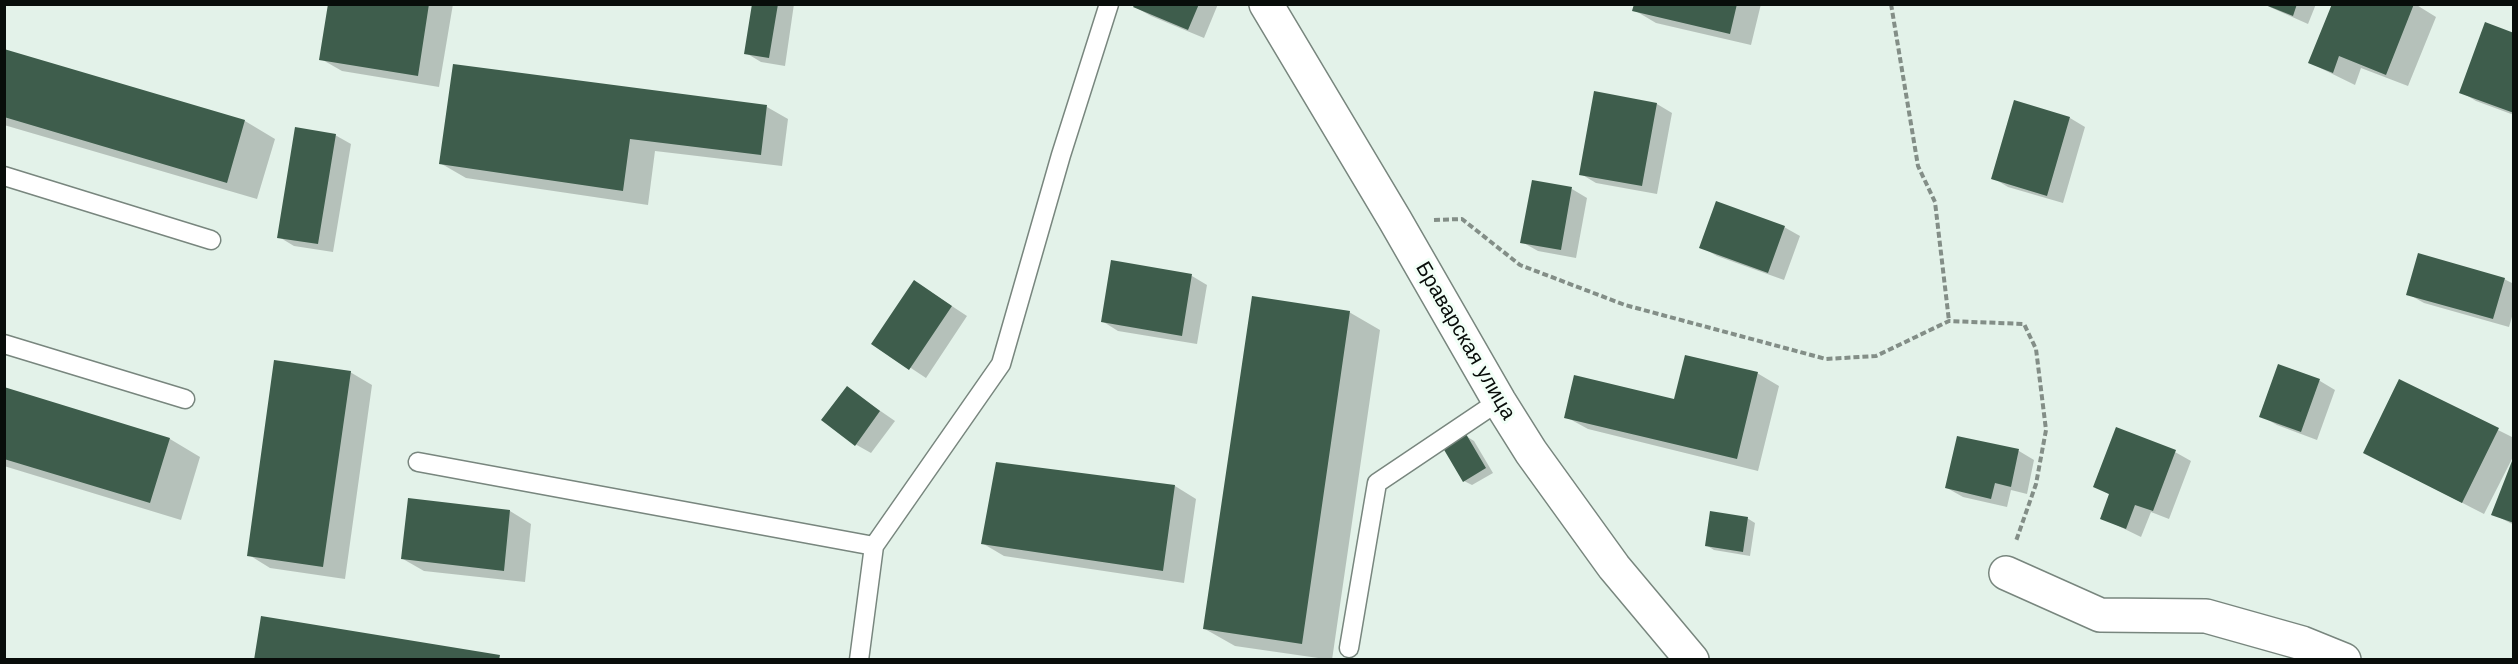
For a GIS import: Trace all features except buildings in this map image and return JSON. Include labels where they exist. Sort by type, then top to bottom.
[{"type":"main road","name":"Браварская улица","points":[[1266,4],[1531,452],[1614,567],[1692,660]]},
{"type":"main road","points":[[2006,573],[2100,615],[2206,616],[2302,643],[2344,660]]},
{"type":"lane","points":[[859,660],[874,546],[1002,364],[1061,155],[1109,4]]},
{"type":"lane","points":[[4,176],[211,240]]},
{"type":"lane","points":[[4,344],[185,399]]},
{"type":"lane","points":[[1349,648],[1377,483],[1499,401]]},
{"type":"lane","points":[[418,462],[874,546]]},
{"type":"path","points":[[1891,4],[1918,166],[1935,202],[1949,321]]},
{"type":"path","points":[[1395,220],[1462,219],[1520,265],[1625,305],[1826,359],[1876,356],[1949,321],[2024,324],[2036,350],[2046,430],[2036,484],[2006,573]]}]
